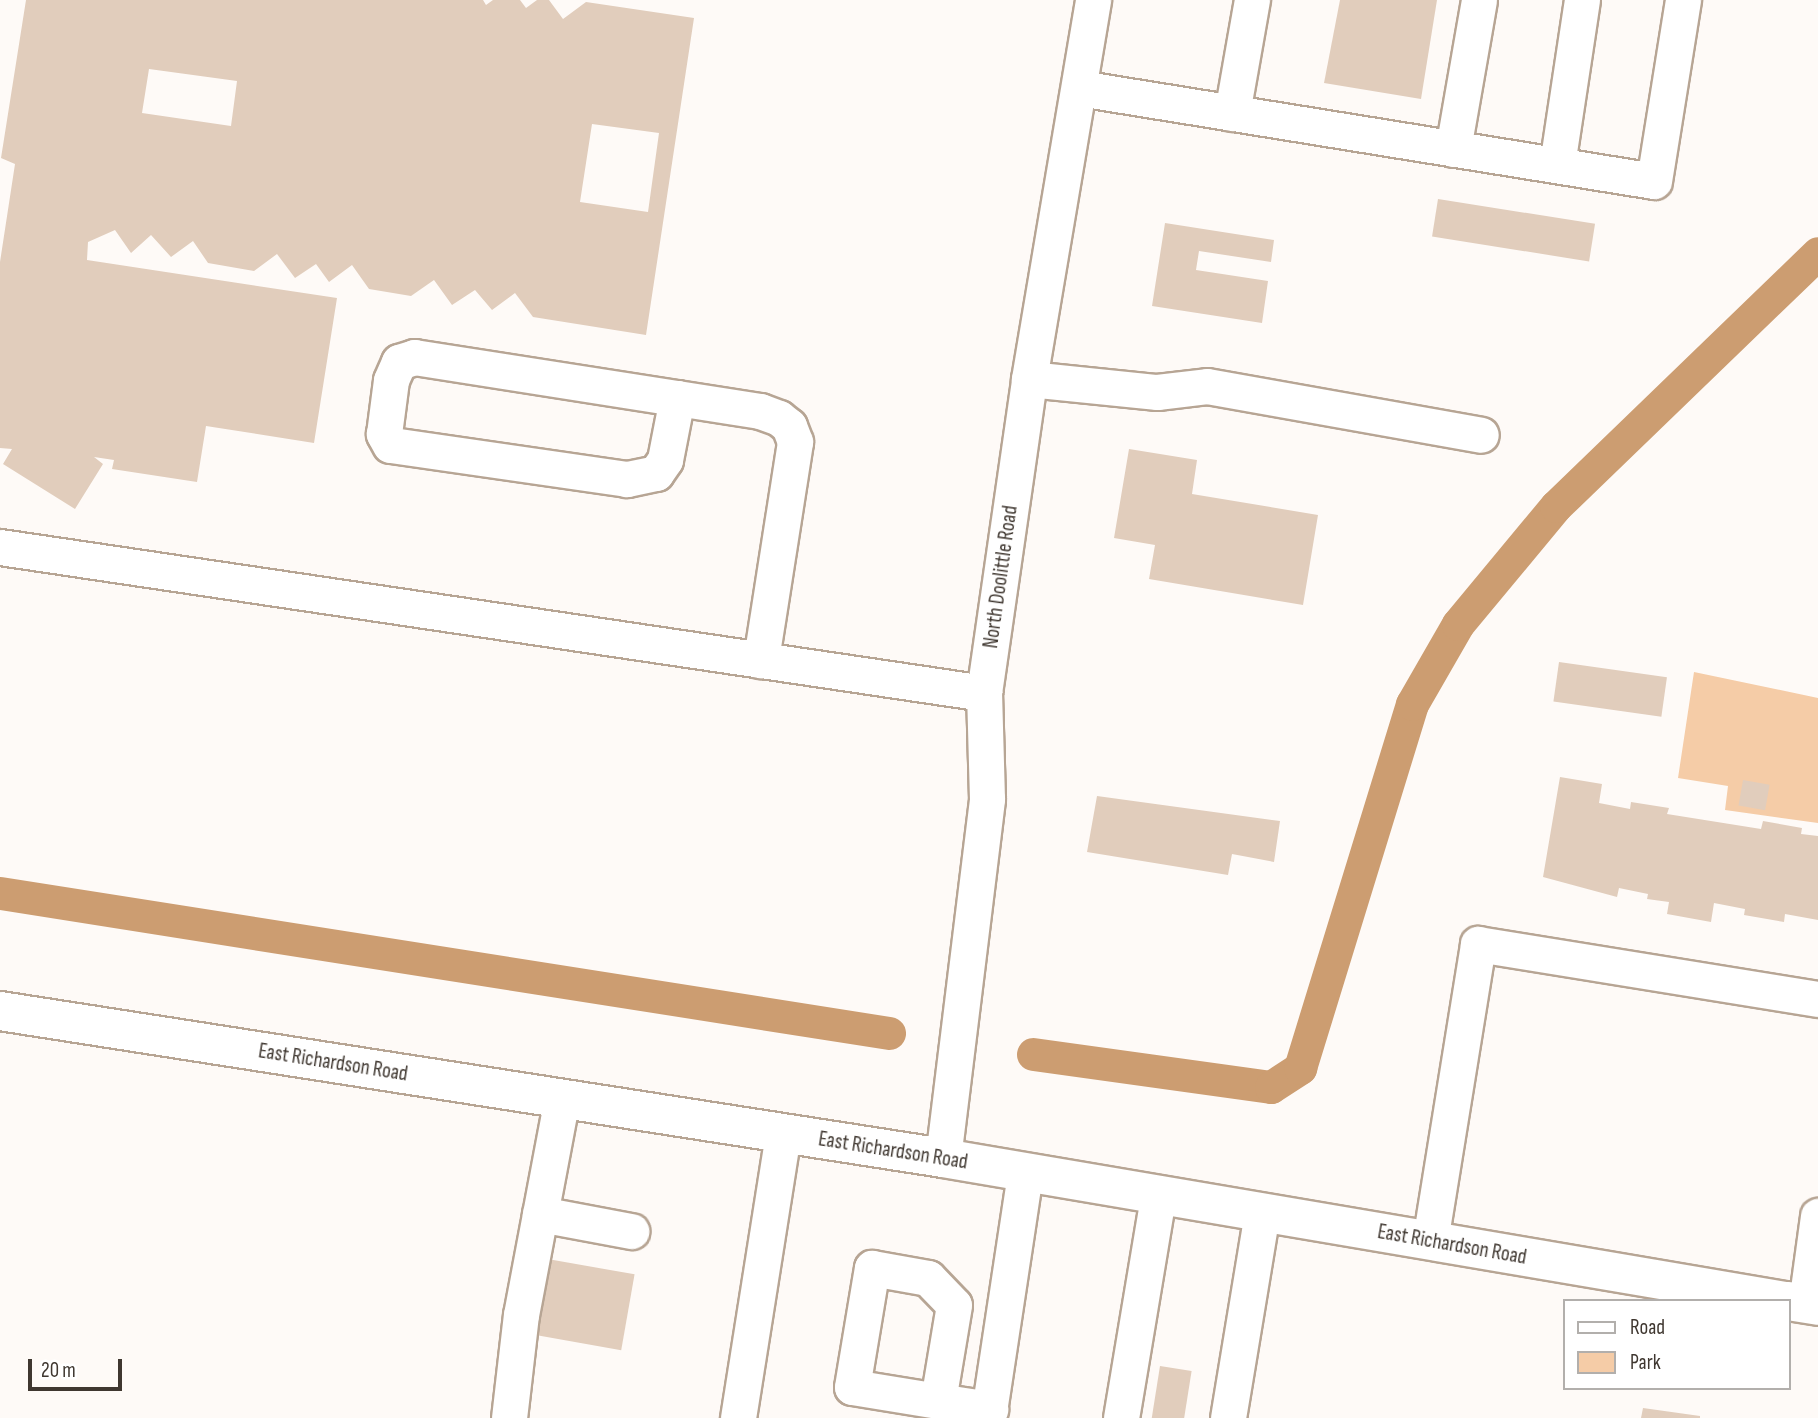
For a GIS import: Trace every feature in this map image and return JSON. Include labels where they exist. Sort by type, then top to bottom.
[{"type":"main road","name":"East Richardson Road","points":[[0,1011],[943,1158],[1775,1299]]},
{"type":"street","name":"North Doolittle Road","points":[[943,1158],[987,799],[984,693],[1029,379],[1093,0]]},
{"type":"street","points":[[1231,113],[1252,0]]},
{"type":"street","points":[[1453,149],[1479,0]]},
{"type":"street","points":[[1557,165],[1582,0]]},
{"type":"street","points":[[1079,88],[1654,181],[1683,0]]},
{"type":"street","points":[[677,398],[665,460],[656,473],[627,479],[390,445],[384,434],[391,380],[399,362],[414,357],[677,398],[779,418],[789,426],[795,442],[761,660]]},
{"type":"street","points":[[1029,379],[1157,391],[1207,386],[1481,435]]},
{"type":"street","points":[[0,547],[984,693]]},
{"type":"street","points":[[1430,1241],[1478,944],[1818,999]]},
{"type":"street","points":[[509,1418],[521,1315],[562,1098]]},
{"type":"street","points":[[738,1418],[783,1133]]},
{"type":"street","points":[[938,1401],[989,1413],[1025,1174]]},
{"type":"street","points":[[1121,1418],[1158,1196]]},
{"type":"street","points":[[1228,1418],[1262,1213]]},
{"type":"street","points":[[540,1214],[631,1231]]},
{"type":"street","points":[[1799,1303],[1818,1216]]},
{"type":"green space","points":[[1694,672],[1818,698],[1818,823],[1725,810],[1728,786],[1678,778]]},
{"type":"building","points":[[26,0],[483,0],[486,5],[493,0],[520,0],[526,8],[537,0],[549,0],[563,19],[586,2],[694,18],[646,335],[533,317],[515,293],[492,310],[475,290],[452,305],[434,280],[411,296],[369,289],[352,265],[329,282],[316,264],[295,278],[277,254],[254,271],[208,263],[193,241],[171,257],[151,235],[131,253],[115,230],[88,242],[87,260],[337,298],[314,443],[206,426],[197,482],[112,469],[114,460],[94,457],[103,464],[75,509],[3,464],[12,449],[0,448],[0,262],[15,164],[1,158]],"holes":[[[149,69],[237,81],[231,126],[142,113]],[[592,124],[659,133],[648,212],[580,202]]]},
{"type":"building","points":[[1340,0],[1437,0],[1421,99],[1324,83]]},
{"type":"building","points":[[1438,199],[1595,224],[1589,261],[1432,237]]},
{"type":"building","points":[[1165,223],[1274,240],[1271,262],[1199,251],[1196,270],[1268,281],[1262,323],[1152,306]]},
{"type":"building","points":[[1129,449],[1197,460],[1192,494],[1318,515],[1303,605],[1149,579],[1155,545],[1114,538]]},
{"type":"building","points":[[1559,662],[1667,677],[1661,717],[1553,702]]},
{"type":"building","points":[[1560,777],[1602,784],[1599,803],[1630,809],[1631,802],[1669,808],[1667,814],[1761,829],[1763,821],[1802,828],[1801,834],[1818,836],[1818,920],[1785,914],[1784,922],[1744,915],[1745,909],[1714,903],[1711,922],[1667,914],[1669,902],[1647,899],[1648,894],[1619,888],[1617,897],[1543,877]]},
{"type":"building","points":[[1743,780],[1770,785],[1765,810],[1738,806]]},
{"type":"building","points":[[1097,796],[1280,821],[1274,862],[1232,854],[1228,875],[1087,852]]},
{"type":"building","points":[[542,1258],[635,1274],[621,1350],[529,1334]]},
{"type":"building","points":[[1160,1366],[1192,1371],[1184,1418],[1152,1418]]},
{"type":"building","points":[[1643,1408],[1700,1416],[1700,1418],[1641,1418]]},
{"type":"waterway","points":[[1033,1054],[1271,1087],[1300,1068],[1412,704],[1458,624],[1556,506],[1818,253]]},
{"type":"waterway","points":[[0,893],[889,1033]]}]
